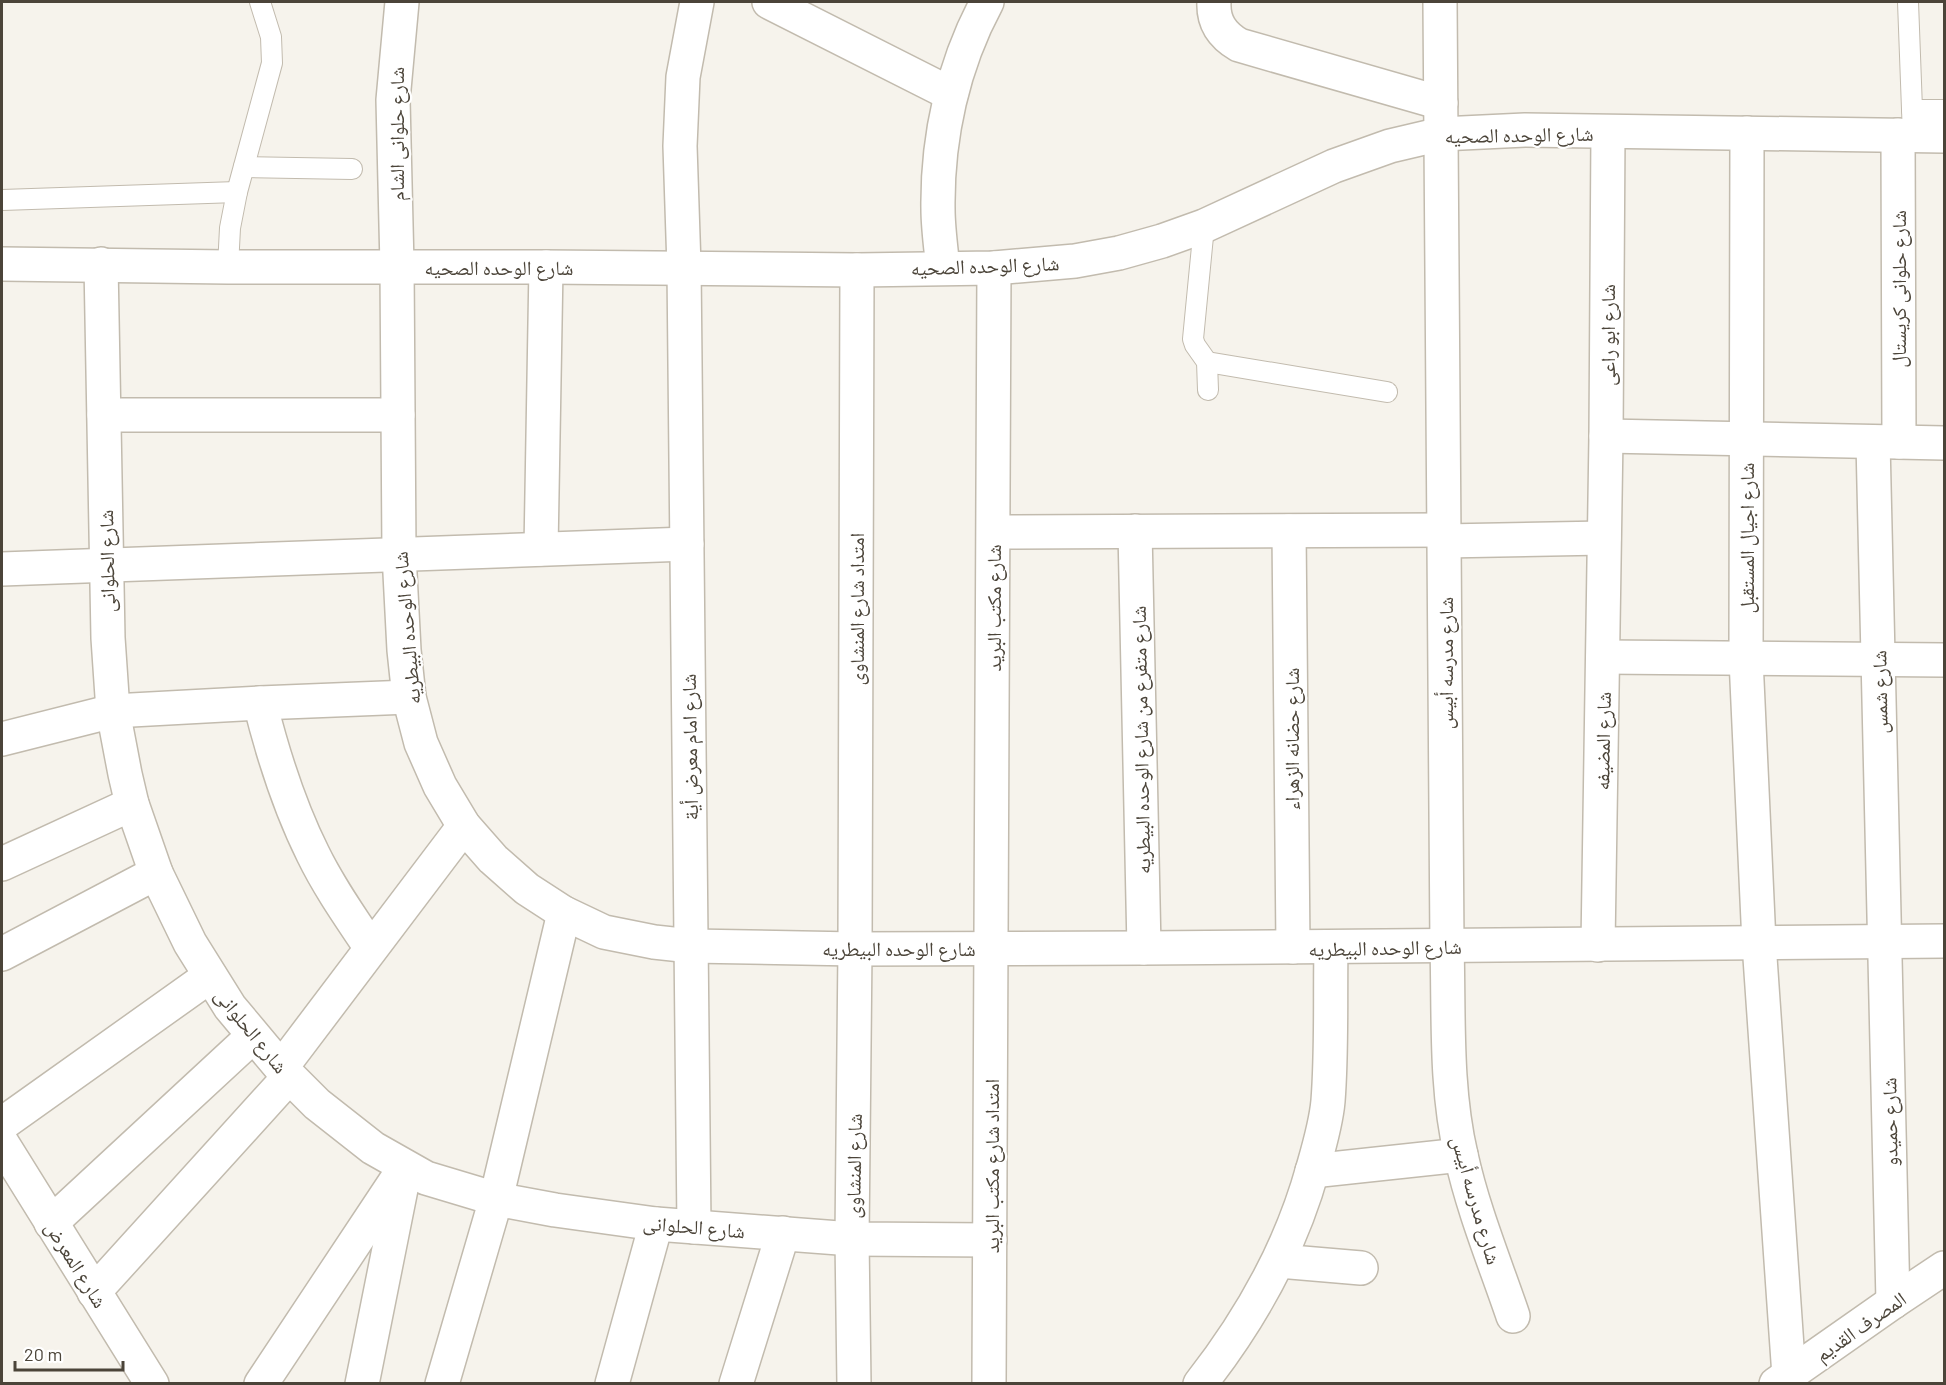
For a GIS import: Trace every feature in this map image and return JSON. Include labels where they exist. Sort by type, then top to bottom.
[{"type":"street","name":"شارع حلوانى الشام","points":[[397,266],[393,100],[402,2]]},
{"type":"street","name":"شارع امام معرض أية","points":[[694,1227],[684,267],[680,146],[682,78],[697,2]]},
{"type":"street","points":[[769,2],[951,94]]},
{"type":"street","points":[[943,268],[938,210],[940,163],[951,94],[963,55],[987,2]]},
{"type":"street","points":[[1215,2],[1215,17],[1220,28],[1228,38],[1239,45],[1441,119]]},
{"type":"street","name":"شارع مدرسه أبيس","points":[[1440,2],[1447,946],[1451,1095],[1461,1155],[1513,1316]]},
{"type":"street","name":"شارع الوحده الصحيه","points":[[2,264],[857,270],[994,268],[1075,261],[1119,253],[1204,226],[1334,166],[1390,146],[1441,119],[1526,130],[1608,132],[1747,133],[1917,129]]},
{"type":"street","name":"شارع حلوانى كريستال","points":[[1886,442],[1917,129]]},
{"type":"street","name":"شارع ابو راعى","points":[[1604,538],[1608,132]]},
{"type":"street","name":"شارع اجيال المستقبل","points":[[1747,133],[1746,659],[1783,1380]]},
{"type":"street","name":"شارع الحلوانى","points":[[101,264],[108,638],[113,711],[118,743],[132,804],[156,873],[176,917],[210,976],[253,1036],[285,1073],[317,1104],[373,1148],[426,1178],[496,1199],[656,1224],[852,1239],[990,1240]]},
{"type":"street","name":"شارع الوحده البيطريه","points":[[397,266],[399,554],[409,697],[421,743],[440,786],[464,826],[493,859],[518,882],[564,913],[604,932],[654,942],[691,946],[855,949],[1944,941]]},
{"type":"street","points":[[541,549],[546,267]]},
{"type":"street","name":"شارع مكتب البريد","points":[[992,948],[994,268]]},
{"type":"street","name":"امتداد شارع المنشاوى","points":[[855,949],[857,270]]},
{"type":"street","points":[[104,415],[398,415]]},
{"type":"street","points":[[1606,436],[1944,443]]},
{"type":"street","name":"شارع شمس","points":[[1886,442],[1878,659],[1886,942]]},
{"type":"street","name":"شارع متفرع من شارع الوحده البيطريه","points":[[1135,531],[1144,948]]},
{"type":"street","points":[[994,532],[1289,531],[1604,538]]},
{"type":"street","name":"شارع حضانه الزهراء","points":[[1289,531],[1293,947]]},
{"type":"street","name":"شارع المضيفه","points":[[1598,945],[1604,538]]},
{"type":"street","points":[[2,569],[687,544]]},
{"type":"street","points":[[1603,657],[1944,660]]},
{"type":"street","points":[[2,739],[113,711],[409,697]]},
{"type":"street","points":[[260,703],[273,755],[304,836],[341,903],[371,948]]},
{"type":"street","points":[[2,864],[132,804]]},
{"type":"street","points":[[94,1292],[285,1073],[371,948],[464,826]]},
{"type":"street","points":[[2,954],[156,873]]},
{"type":"street","points":[[442,1383],[496,1199],[564,913]]},
{"type":"street","name":"شارع حميدو","points":[[1886,942],[1893,1302]]},
{"type":"street","points":[[1200,1383],[1225,1352],[1250,1314],[1279,1261],[1291,1234],[1312,1172],[1328,1103],[1331,947]]},
{"type":"street","name":"امتداد شارع مكتب البريد","points":[[990,1383],[992,948]]},
{"type":"street","name":"شارع المنشاوى","points":[[854,1383],[852,1239],[855,949]]},
{"type":"street","points":[[2,1124],[210,976]]},
{"type":"street","points":[[51,1223],[253,1036]]},
{"type":"street","name":"شارع المعرض","points":[[2,1143],[152,1383]]},
{"type":"street","points":[[1312,1172],[1461,1155]]},
{"type":"street","points":[[261,1383],[405,1167]]},
{"type":"street","points":[[362,1383],[405,1167]]},
{"type":"street","points":[[612,1383],[656,1224]]},
{"type":"street","points":[[736,1383],[783,1233]]},
{"type":"street","points":[[1279,1261],[1361,1268]]},
{"type":"street","name":"المصرف القديم","points":[[1783,1380],[1944,1268]]},
{"type":"lane","points":[[228,267],[230,228],[237,192],[272,63],[271,37],[260,2]]},
{"type":"lane","points":[[1908,2],[1917,129]]},
{"type":"lane","points":[[1917,129],[1944,110]]},
{"type":"lane","points":[[244,167],[352,169]]},
{"type":"lane","points":[[2,200],[237,192]]},
{"type":"lane","points":[[1204,226],[1193,341],[1207,362],[1208,390]]},
{"type":"lane","points":[[1207,362],[1387,392]]}]
